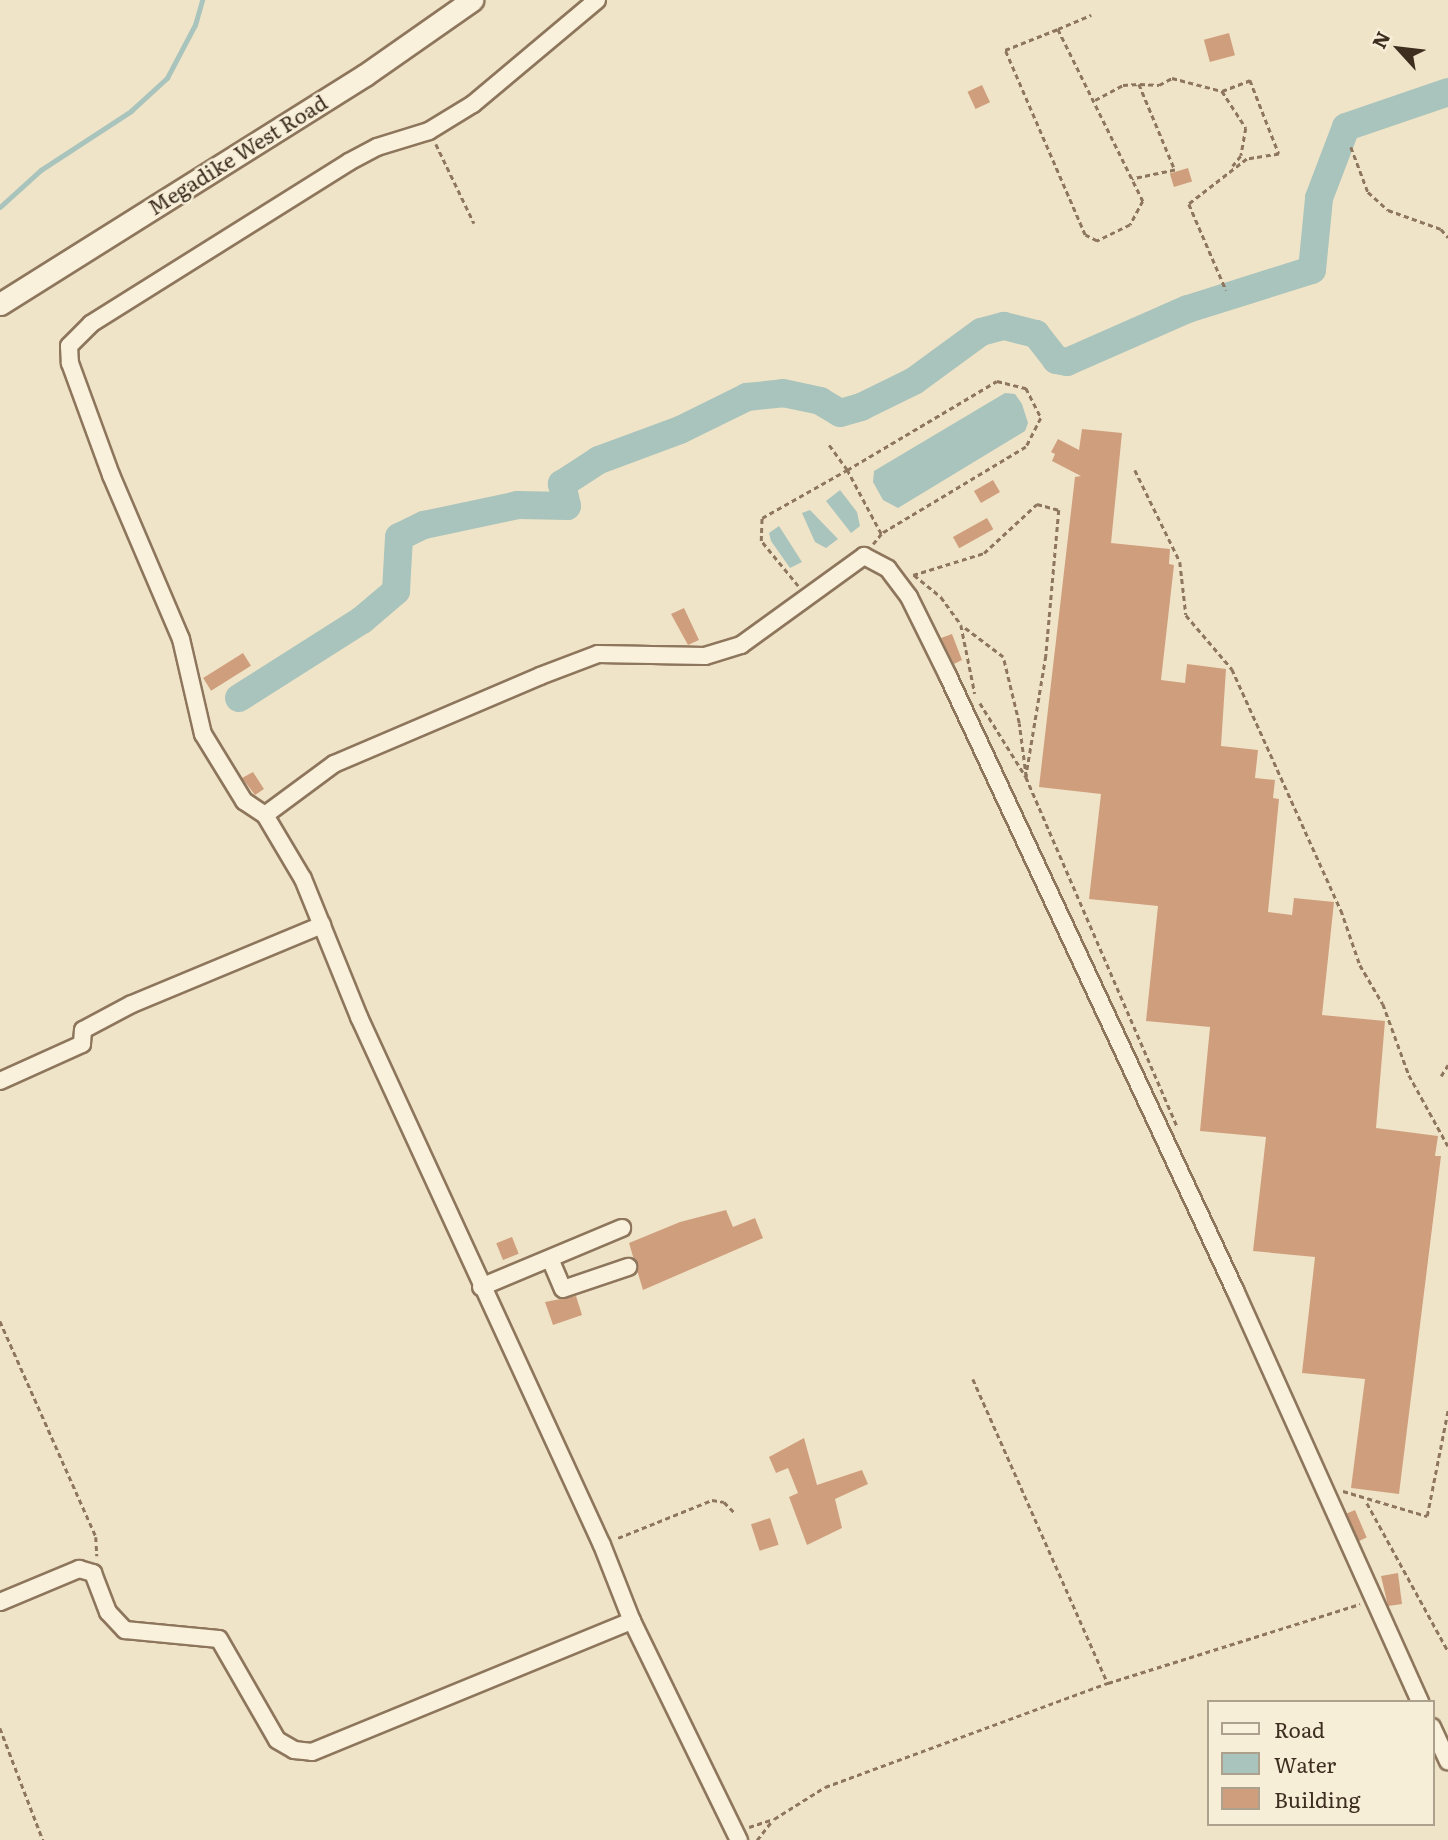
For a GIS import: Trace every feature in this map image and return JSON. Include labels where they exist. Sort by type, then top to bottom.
[{"type":"street","name":"Megadike West Road","points":[[0,304],[365,75],[472,0]]},
{"type":"street","points":[[597,0],[509,76],[429,131],[377,147],[349,162],[91,324],[69,346],[69,363],[111,475],[181,639],[203,734],[244,800],[265,815],[303,879],[481,1287],[602,1545],[632,1621],[737,1836]]},
{"type":"street","points":[[265,815],[334,764],[598,654],[705,656],[741,645],[810,598],[863,556],[896,579],[943,665],[1164,1137],[1419,1700]]},
{"type":"street","points":[[0,1081],[82,1044],[83,1030],[132,1004],[322,925]]},
{"type":"street","points":[[481,1287],[551,1261],[622,1228]]},
{"type":"street","points":[[551,1261],[563,1289],[628,1267]]},
{"type":"street","points":[[0,1602],[79,1569],[93,1573],[108,1612],[125,1630],[219,1639],[277,1740],[294,1750],[312,1752],[632,1621]]},
{"type":"street","points":[[1434,1731],[1448,1761]]},
{"type":"path","points":[[1058,29],[1143,201],[1130,225],[1097,241],[1085,234],[1004,50],[1091,15]]},
{"type":"path","points":[[1095,100],[1123,85],[1159,85],[1172,78],[1222,91],[1250,80],[1279,154],[1247,159],[1189,204],[1226,290]]},
{"type":"path","points":[[1132,178],[1175,170],[1139,84]]},
{"type":"path","points":[[1222,91],[1246,128],[1241,156],[1231,169]]},
{"type":"path","points":[[429,131],[474,223]]},
{"type":"path","points":[[1351,148],[1368,192],[1388,210],[1441,229],[1448,237]]},
{"type":"path","points":[[810,598],[761,541],[762,518],[998,381],[1026,388],[1041,418],[1027,447],[881,534],[863,556]]},
{"type":"path","points":[[827,443],[847,471],[881,534]]},
{"type":"path","points":[[1135,470],[1180,562],[1186,615],[1232,669],[1341,910],[1360,965],[1383,1004],[1409,1075],[1448,1146]]},
{"type":"path","points":[[896,579],[984,553],[1037,504],[1059,510],[1046,656],[1027,778]]},
{"type":"path","points":[[914,575],[941,597],[961,625],[1003,657],[1019,723],[1027,778]]},
{"type":"path","points":[[961,625],[975,696],[1027,778],[1184,1140]]},
{"type":"path","points":[[1441,1076],[1448,1065]]},
{"type":"path","points":[[0,1321],[96,1537],[93,1573]]},
{"type":"path","points":[[973,1379],[1108,1683]]},
{"type":"path","points":[[1337,1479],[1342,1490],[1367,1502],[1427,1516],[1448,1410]]},
{"type":"path","points":[[602,1545],[712,1500],[724,1503],[736,1514]]},
{"type":"path","points":[[1367,1502],[1448,1650]]},
{"type":"path","points":[[737,1836],[774,1819],[825,1787],[1108,1683],[1373,1600]]},
{"type":"path","points":[[0,1728],[43,1840]]},
{"type":"path","points":[[757,1840],[774,1819]]},
{"type":"water","points":[[1005,393],[1015,394],[1022,404],[1028,423],[1025,431],[898,508],[883,500],[873,482],[874,471]]},
{"type":"water","points":[[840,490],[857,512],[860,526],[851,533],[826,501]]},
{"type":"water","points":[[810,510],[838,539],[826,548],[815,542],[802,513]]},
{"type":"water","points":[[779,526],[802,562],[790,568],[771,541],[769,533]]},
{"type":"building","points":[[1229,33],[1235,55],[1210,62],[1204,40]]},
{"type":"building","points":[[982,85],[990,102],[976,109],[967,92]]},
{"type":"building","points":[[1188,168],[1192,181],[1174,187],[1170,174]]},
{"type":"building","points":[[1082,429],[1122,433],[1111,543],[1170,549],[1169,564],[1174,565],[1161,680],[1185,683],[1187,664],[1226,669],[1221,746],[1258,750],[1255,778],[1275,780],[1273,798],[1279,799],[1268,912],[1292,915],[1294,898],[1334,902],[1322,1015],[1385,1021],[1376,1128],[1438,1136],[1435,1156],[1441,1156],[1399,1494],[1351,1488],[1365,1379],[1302,1373],[1315,1257],[1253,1251],[1266,1137],[1200,1131],[1210,1027],[1146,1021],[1158,906],[1089,899],[1101,794],[1039,787],[1075,477],[1081,476],[1052,461],[1055,454],[1051,452],[1058,439],[1079,450]]},
{"type":"building","points":[[993,480],[1000,492],[981,503],[974,491]]},
{"type":"building","points":[[987,518],[993,529],[959,548],[953,537]]},
{"type":"building","points":[[684,608],[699,640],[688,645],[671,614]]},
{"type":"building","points":[[952,634],[962,660],[954,664],[941,638]]},
{"type":"building","points":[[243,653],[251,666],[211,691],[203,678]]},
{"type":"building","points":[[253,772],[264,789],[255,795],[242,778]]},
{"type":"building","points":[[726,1210],[733,1227],[755,1218],[763,1238],[643,1290],[629,1243],[680,1222]]},
{"type":"building","points":[[512,1237],[519,1254],[503,1260],[496,1243]]},
{"type":"building","points":[[576,1296],[582,1315],[553,1325],[545,1302]]},
{"type":"building","points":[[804,1438],[817,1485],[862,1470],[868,1484],[835,1499],[842,1528],[807,1545],[789,1497],[798,1493],[788,1468],[776,1473],[769,1457]]},
{"type":"building","points":[[1355,1510],[1367,1538],[1358,1541],[1347,1514]]},
{"type":"building","points":[[770,1518],[779,1545],[760,1551],[751,1524]]},
{"type":"building","points":[[1398,1573],[1402,1604],[1388,1606],[1381,1576]]},
{"type":"waterway","points":[[0,207],[41,170],[131,111],[167,78],[195,25],[202,0]]},
{"type":"waterway","points":[[239,698],[362,620],[396,591],[399,537],[424,525],[518,505],[567,506],[562,484],[599,460],[680,430],[747,397],[783,393],[820,401],[840,413],[861,407],[914,381],[981,332],[1004,326],[1036,334],[1056,360],[1067,362],[1188,309],[1312,270],[1319,198],[1346,127],[1448,92]]}]
